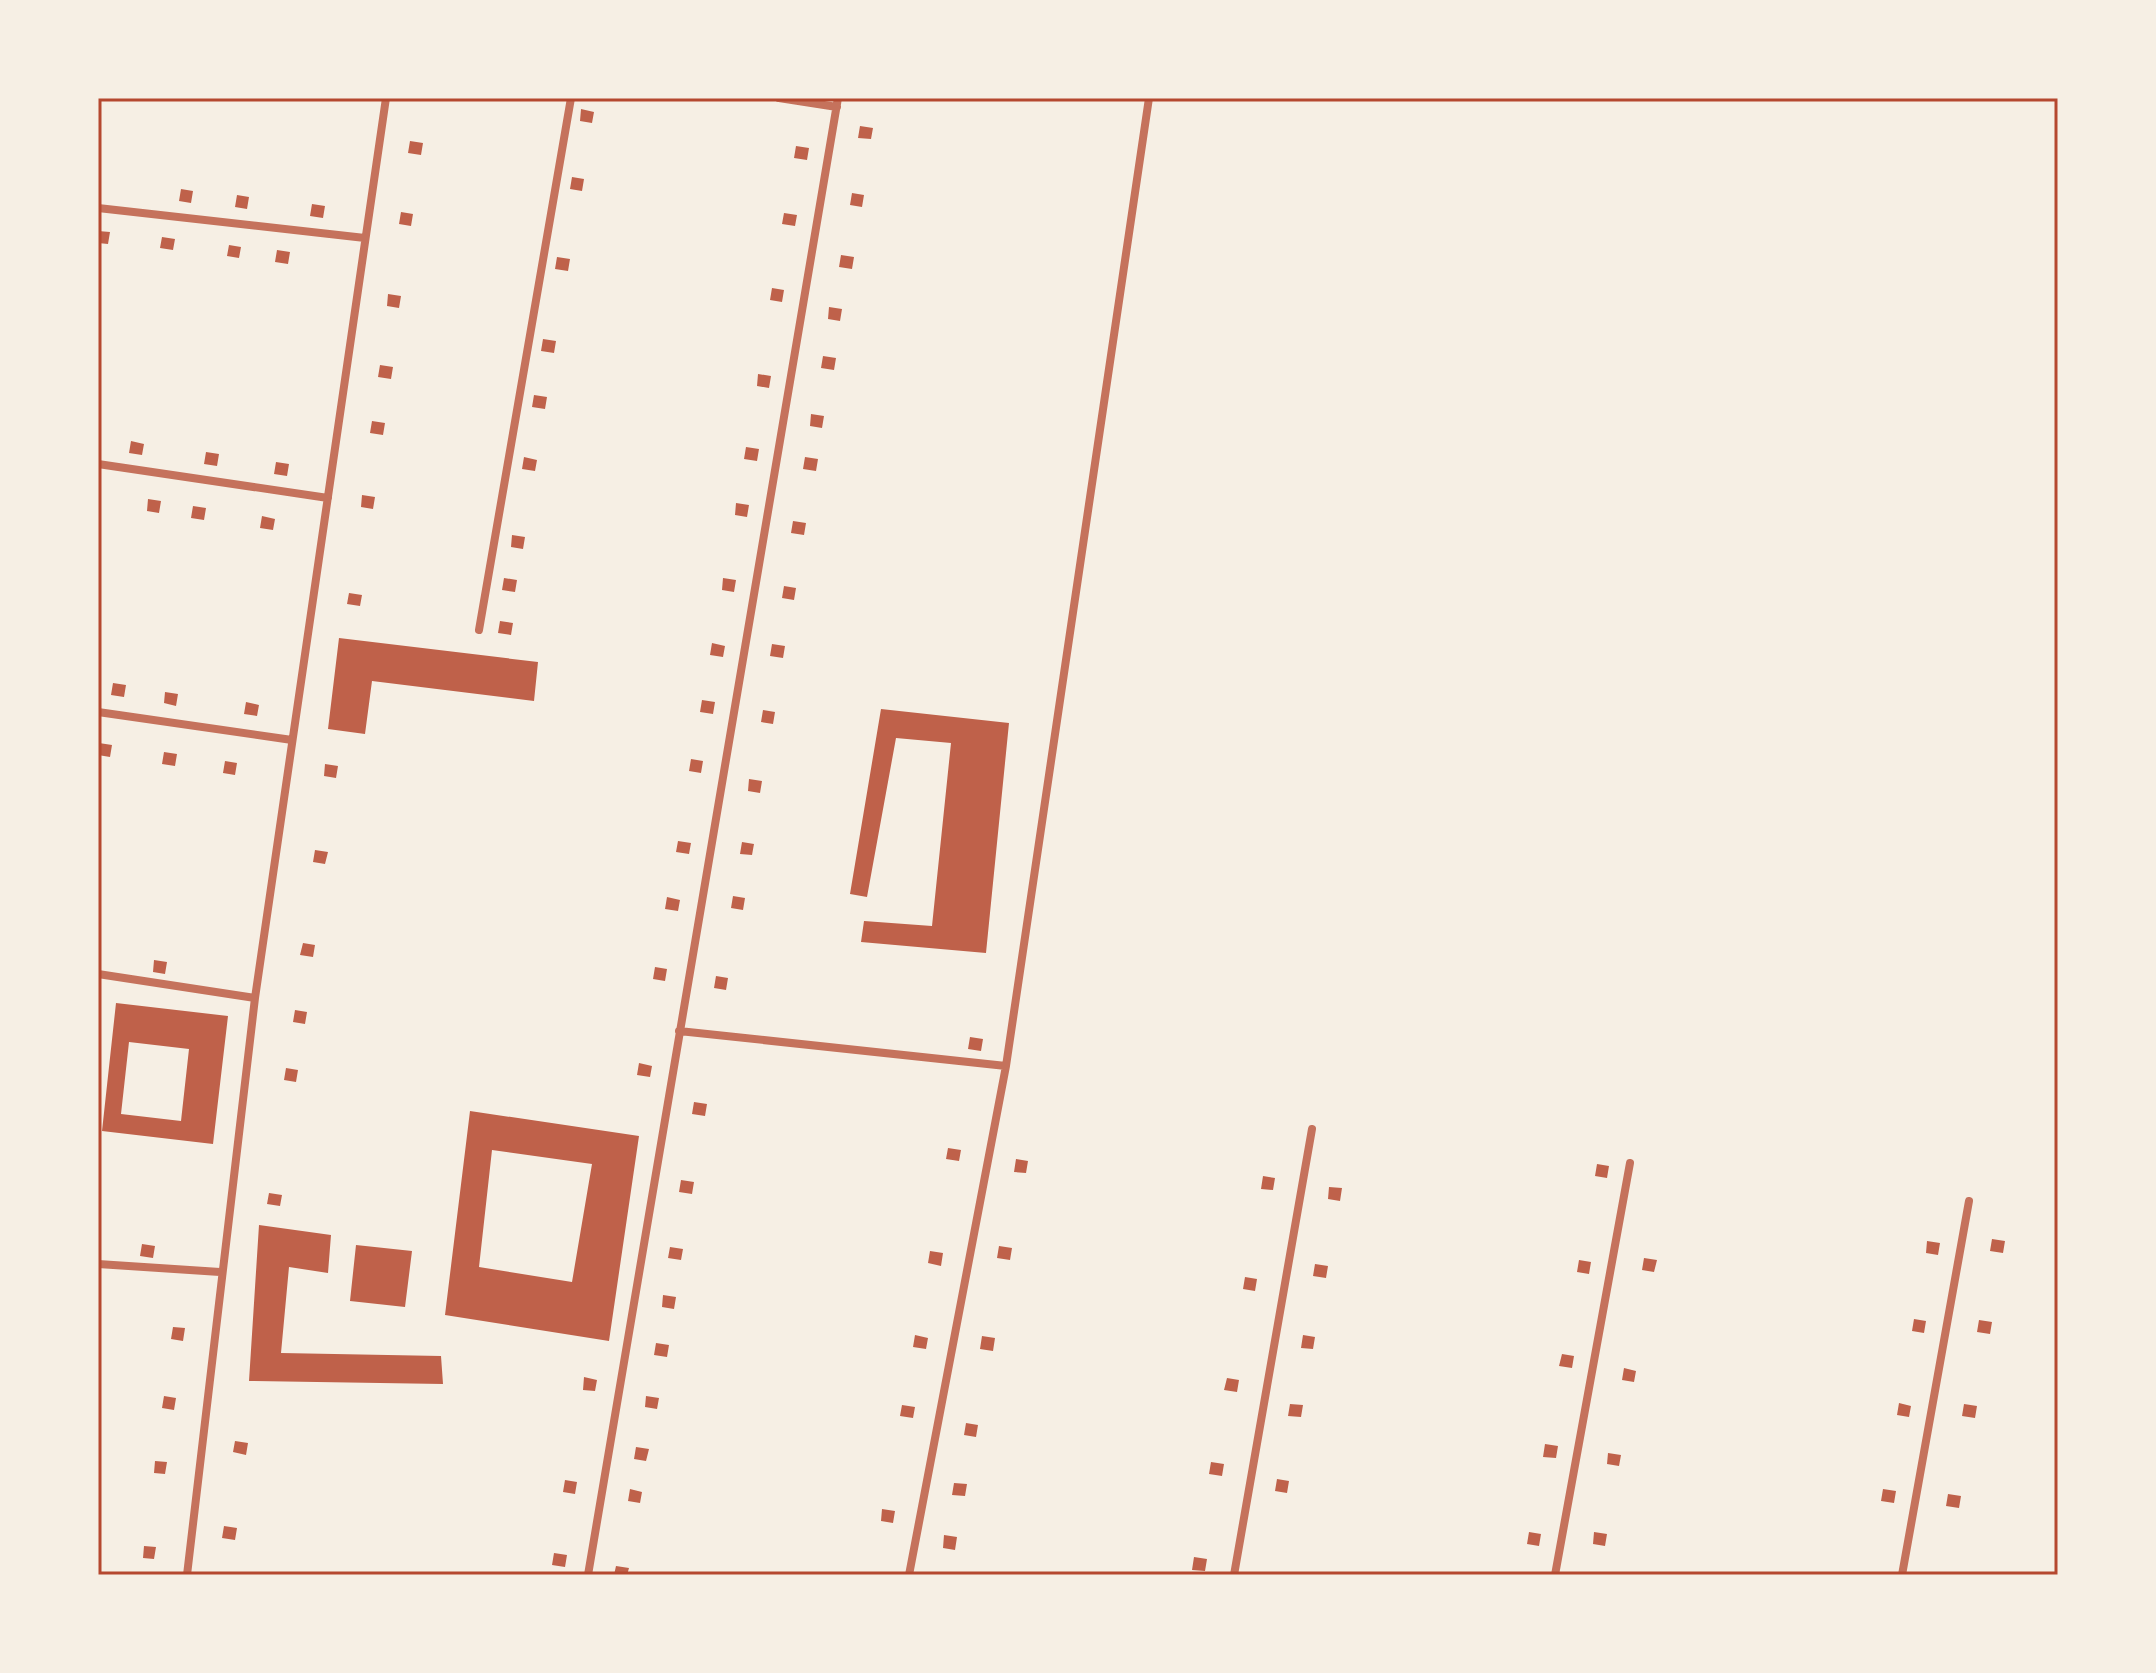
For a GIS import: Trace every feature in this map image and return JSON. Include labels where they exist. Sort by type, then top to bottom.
[{"type":"street","points":[[187,1575],[220,1272],[255,998],[386,98]]},
{"type":"street","points":[[479,630],[571,98]]},
{"type":"street","points":[[588,1575],[837,103],[779,98]]},
{"type":"street","points":[[909,1575],[1006,1066],[1149,98]]},
{"type":"street","points":[[98,208],[365,238]]},
{"type":"street","points":[[98,464],[328,498]]},
{"type":"street","points":[[98,712],[292,740]]},
{"type":"street","points":[[98,974],[255,998]]},
{"type":"street","points":[[679,1031],[1006,1066]]},
{"type":"street","points":[[1234,1575],[1312,1129]]},
{"type":"street","points":[[1555,1575],[1630,1163]]},
{"type":"street","points":[[1902,1575],[1969,1201]]},
{"type":"street","points":[[98,1264],[220,1272]]},
{"type":"building","points":[[581,109],[594,112],[592,123],[580,121]]},
{"type":"building","points":[[860,126],[873,128],[871,139],[858,138]]},
{"type":"building","points":[[410,141],[423,143],[421,155],[408,153]]},
{"type":"building","points":[[796,146],[809,148],[807,160],[794,158]]},
{"type":"building","points":[[572,177],[584,179],[582,191],[570,189]]},
{"type":"building","points":[[181,189],[193,191],[191,203],[179,201]]},
{"type":"building","points":[[852,193],[864,195],[862,207],[850,205]]},
{"type":"building","points":[[237,195],[249,197],[247,209],[235,207]]},
{"type":"building","points":[[312,204],[325,206],[323,218],[310,216]]},
{"type":"building","points":[[401,212],[413,214],[411,226],[399,224]]},
{"type":"building","points":[[784,213],[797,215],[795,226],[782,224]]},
{"type":"building","points":[[98,231],[110,232],[108,244],[98,243]]},
{"type":"building","points":[[162,237],[175,239],[173,250],[160,248]]},
{"type":"building","points":[[229,245],[241,247],[239,258],[227,256]]},
{"type":"building","points":[[277,250],[290,252],[288,264],[275,262]]},
{"type":"building","points":[[841,255],[854,257],[852,269],[839,267]]},
{"type":"building","points":[[557,257],[570,259],[568,271],[555,269]]},
{"type":"building","points":[[772,288],[784,290],[782,302],[770,300]]},
{"type":"building","points":[[388,294],[401,296],[399,308],[387,306]]},
{"type":"building","points":[[829,307],[842,309],[840,321],[828,319]]},
{"type":"building","points":[[543,339],[556,341],[554,353],[541,351]]},
{"type":"building","points":[[823,356],[836,358],[834,370],[821,368]]},
{"type":"building","points":[[380,365],[393,367],[391,379],[378,377]]},
{"type":"building","points":[[758,374],[771,376],[769,388],[757,386]]},
{"type":"building","points":[[534,395],[547,397],[545,409],[532,407]]},
{"type":"building","points":[[811,414],[824,416],[822,428],[810,426]]},
{"type":"building","points":[[372,421],[385,423],[383,435],[370,433]]},
{"type":"building","points":[[131,441],[144,444],[142,455],[129,453]]},
{"type":"building","points":[[746,447],[759,449],[757,461],[744,459]]},
{"type":"building","points":[[206,452],[219,454],[217,466],[204,464]]},
{"type":"building","points":[[524,457],[537,460],[535,471],[522,469]]},
{"type":"building","points":[[805,457],[818,459],[816,471],[803,469]]},
{"type":"building","points":[[276,462],[289,464],[287,476],[274,474]]},
{"type":"building","points":[[362,495],[375,497],[373,509],[361,507]]},
{"type":"building","points":[[148,499],[161,501],[159,513],[147,511]]},
{"type":"building","points":[[736,503],[749,505],[747,517],[735,515]]},
{"type":"building","points":[[193,506],[206,508],[204,520],[191,518]]},
{"type":"building","points":[[262,516],[275,519],[273,530],[260,528]]},
{"type":"building","points":[[793,521],[806,523],[804,535],[791,533]]},
{"type":"building","points":[[512,535],[525,537],[523,549],[511,547]]},
{"type":"building","points":[[504,578],[517,580],[515,592],[502,590]]},
{"type":"building","points":[[723,578],[736,580],[734,592],[722,590]]},
{"type":"building","points":[[784,586],[796,588],[794,600],[782,598]]},
{"type":"building","points":[[349,593],[362,595],[360,606],[347,604]]},
{"type":"building","points":[[500,621],[513,623],[511,635],[498,633]]},
{"type":"building","points":[[339,638],[538,662],[534,701],[372,681],[365,734],[328,729]]},
{"type":"building","points":[[712,643],[725,646],[723,657],[710,655]]},
{"type":"building","points":[[772,644],[785,646],[783,658],[770,656]]},
{"type":"building","points":[[113,683],[126,685],[124,697],[111,695]]},
{"type":"building","points":[[165,692],[178,694],[176,706],[164,703]]},
{"type":"building","points":[[702,700],[715,702],[713,714],[700,712]]},
{"type":"building","points":[[246,702],[259,705],[257,716],[244,714]]},
{"type":"building","points":[[881,709],[1009,723],[986,953],[861,942],[864,921],[932,926],[951,743],[896,738],[867,897],[850,894]]},
{"type":"building","points":[[763,710],[775,712],[773,724],[761,722]]},
{"type":"building","points":[[99,743],[112,745],[110,757],[98,755]]},
{"type":"building","points":[[164,752],[177,754],[175,766],[162,764]]},
{"type":"building","points":[[691,759],[703,761],[701,773],[689,771]]},
{"type":"building","points":[[225,761],[237,763],[235,775],[223,773]]},
{"type":"building","points":[[325,764],[338,766],[336,778],[324,776]]},
{"type":"building","points":[[749,779],[762,781],[760,793],[748,791]]},
{"type":"building","points":[[678,841],[691,843],[689,854],[676,852]]},
{"type":"building","points":[[742,842],[754,844],[752,855],[740,854]]},
{"type":"building","points":[[315,850],[328,852],[325,864],[313,862]]},
{"type":"building","points":[[733,896],[745,898],[743,910],[731,908]]},
{"type":"building","points":[[667,897],[680,900],[678,911],[665,909]]},
{"type":"building","points":[[303,943],[315,945],[313,957],[300,955]]},
{"type":"building","points":[[154,960],[167,962],[165,974],[153,972]]},
{"type":"building","points":[[655,967],[667,969],[665,981],[653,979]]},
{"type":"building","points":[[716,976],[728,978],[726,990],[714,988]]},
{"type":"building","points":[[116,1003],[228,1016],[213,1144],[102,1131]],"holes":[[[129,1042],[189,1049],[181,1121],[121,1114]]]},
{"type":"building","points":[[295,1010],[307,1012],[305,1024],[293,1022]]},
{"type":"building","points":[[970,1037],[983,1039],[981,1051],[968,1049]]},
{"type":"building","points":[[639,1063],[652,1066],[650,1077],[637,1075]]},
{"type":"building","points":[[286,1068],[298,1070],[296,1082],[284,1080]]},
{"type":"building","points":[[694,1102],[707,1104],[705,1116],[692,1114]]},
{"type":"building","points":[[470,1111],[639,1136],[609,1341],[445,1315]],"holes":[[[492,1150],[592,1164],[572,1282],[479,1267]]]},
{"type":"building","points":[[948,1148],[961,1150],[959,1161],[946,1159]]},
{"type":"building","points":[[1016,1159],[1028,1161],[1026,1173],[1014,1172]]},
{"type":"building","points":[[1597,1164],[1609,1166],[1607,1178],[1595,1176]]},
{"type":"building","points":[[1263,1176],[1275,1178],[1273,1190],[1261,1189]]},
{"type":"building","points":[[681,1180],[694,1182],[692,1194],[679,1192]]},
{"type":"building","points":[[1329,1187],[1342,1188],[1340,1201],[1328,1199]]},
{"type":"building","points":[[269,1193],[282,1195],[280,1206],[267,1204]]},
{"type":"building","points":[[259,1225],[331,1235],[328,1273],[289,1267],[281,1353],[441,1356],[443,1384],[249,1381]]},
{"type":"building","points":[[1992,1239],[2005,1241],[2003,1253],[1990,1251]]},
{"type":"building","points":[[1927,1241],[1940,1243],[1938,1255],[1926,1253]]},
{"type":"building","points":[[142,1244],[155,1246],[153,1258],[140,1256]]},
{"type":"building","points":[[356,1245],[412,1251],[405,1307],[350,1301]]},
{"type":"building","points":[[999,1246],[1012,1248],[1010,1260],[997,1258]]},
{"type":"building","points":[[670,1247],[683,1249],[681,1260],[668,1258]]},
{"type":"building","points":[[930,1251],[943,1253],[941,1266],[928,1263]]},
{"type":"building","points":[[1644,1258],[1657,1260],[1654,1272],[1642,1270]]},
{"type":"building","points":[[1579,1260],[1591,1262],[1589,1274],[1577,1272]]},
{"type":"building","points":[[1315,1264],[1328,1266],[1326,1278],[1313,1276]]},
{"type":"building","points":[[1245,1277],[1257,1279],[1255,1291],[1243,1289]]},
{"type":"building","points":[[663,1295],[676,1297],[674,1309],[662,1307]]},
{"type":"building","points":[[1914,1319],[1926,1321],[1924,1333],[1912,1331]]},
{"type":"building","points":[[1979,1320],[1992,1322],[1990,1334],[1977,1332]]},
{"type":"building","points":[[173,1327],[185,1328],[183,1341],[171,1339]]},
{"type":"building","points":[[915,1335],[928,1338],[926,1349],[913,1347]]},
{"type":"building","points":[[1303,1335],[1315,1337],[1313,1349],[1301,1348]]},
{"type":"building","points":[[982,1336],[995,1338],[993,1351],[980,1349]]},
{"type":"building","points":[[656,1343],[669,1345],[667,1357],[654,1355]]},
{"type":"building","points":[[1562,1354],[1574,1356],[1572,1368],[1559,1366]]},
{"type":"building","points":[[1624,1368],[1636,1371],[1634,1382],[1622,1380]]},
{"type":"building","points":[[584,1377],[597,1380],[595,1391],[583,1390]]},
{"type":"building","points":[[1227,1378],[1239,1380],[1237,1392],[1224,1390]]},
{"type":"building","points":[[164,1396],[176,1398],[174,1410],[162,1408]]},
{"type":"building","points":[[646,1396],[659,1398],[657,1409],[645,1407]]},
{"type":"building","points":[[1899,1403],[1911,1406],[1909,1417],[1897,1415]]},
{"type":"building","points":[[1290,1404],[1303,1405],[1301,1417],[1288,1416]]},
{"type":"building","points":[[1964,1404],[1977,1406],[1975,1418],[1962,1416]]},
{"type":"building","points":[[902,1405],[915,1407],[913,1418],[900,1416]]},
{"type":"building","points":[[966,1423],[978,1425],[976,1437],[964,1435]]},
{"type":"building","points":[[235,1441],[248,1443],[246,1455],[233,1452]]},
{"type":"building","points":[[1545,1444],[1558,1446],[1556,1458],[1543,1457]]},
{"type":"building","points":[[636,1447],[649,1449],[646,1461],[634,1459]]},
{"type":"building","points":[[1608,1453],[1621,1455],[1619,1466],[1607,1464]]},
{"type":"building","points":[[155,1461],[167,1462],[165,1474],[154,1473]]},
{"type":"building","points":[[1211,1462],[1224,1464],[1222,1476],[1209,1474]]},
{"type":"building","points":[[1277,1479],[1289,1481],[1287,1493],[1275,1491]]},
{"type":"building","points":[[565,1480],[577,1482],[575,1494],[563,1492]]},
{"type":"building","points":[[954,1483],[967,1484],[965,1496],[952,1495]]},
{"type":"building","points":[[630,1489],[642,1492],[640,1503],[628,1501]]},
{"type":"building","points":[[1883,1489],[1896,1491],[1894,1503],[1881,1501]]},
{"type":"building","points":[[1948,1494],[1961,1496],[1959,1508],[1946,1506]]},
{"type":"building","points":[[882,1509],[895,1511],[893,1523],[881,1521]]},
{"type":"building","points":[[224,1526],[237,1528],[235,1540],[222,1538]]},
{"type":"building","points":[[1529,1532],[1541,1534],[1539,1546],[1527,1544]]},
{"type":"building","points":[[1594,1532],[1607,1534],[1605,1546],[1593,1544]]},
{"type":"building","points":[[944,1535],[957,1537],[955,1550],[943,1548]]},
{"type":"building","points":[[144,1546],[156,1547],[154,1559],[143,1558]]},
{"type":"building","points":[[554,1553],[567,1555],[565,1567],[552,1565]]},
{"type":"building","points":[[1194,1557],[1207,1559],[1205,1571],[1192,1570]]},
{"type":"building","points":[[616,1566],[629,1568],[627,1575],[614,1575]]}]
